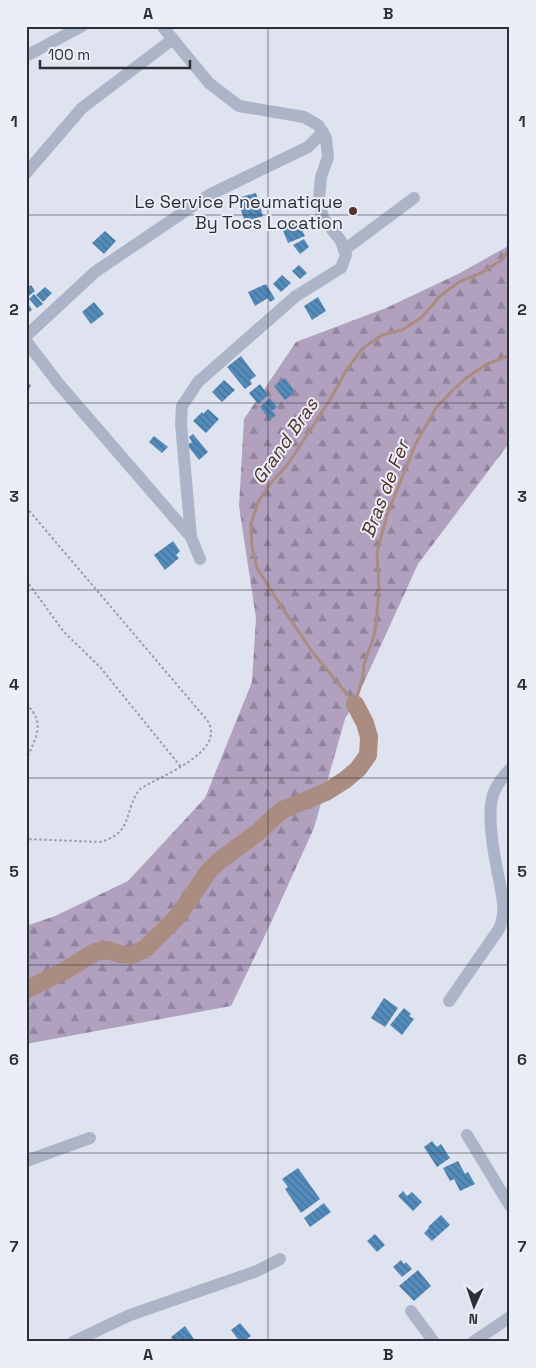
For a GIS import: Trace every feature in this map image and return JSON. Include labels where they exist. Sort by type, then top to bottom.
[{"type":"street","points":[[26,56],[82,26]]},
{"type":"street","points":[[162,26],[209,83],[239,106],[304,117],[318,125],[326,138],[328,157],[321,177],[320,199],[324,218],[342,241],[346,255],[341,268],[296,296],[198,382],[182,406],[181,424],[191,537],[200,559]]},
{"type":"street","points":[[26,172],[82,108],[173,40]]},
{"type":"street","points":[[26,336],[95,272],[209,195],[308,147],[323,132]]},
{"type":"street","points":[[344,250],[414,198]]},
{"type":"street","points":[[26,341],[58,383],[191,537]]},
{"type":"street","points":[[449,1001],[499,929],[504,918],[504,902],[491,825],[491,805],[499,782],[510,769]]},
{"type":"street","points":[[467,1135],[510,1206]]},
{"type":"street","points":[[26,1161],[90,1138]]},
{"type":"street","points":[[73,1342],[130,1315],[257,1271],[280,1259]]},
{"type":"street","points":[[411,1311],[434,1342]]},
{"type":"street","points":[[474,1342],[510,1317]]},
{"type":"path","points":[[26,507],[211,726],[209,740],[197,757],[140,789],[134,796],[128,819],[118,835],[100,842],[26,839]]},
{"type":"path","points":[[26,580],[64,632],[100,667],[181,767]]},
{"type":"path","points":[[26,704],[37,715],[39,724],[26,761]]},
{"type":"green space","points":[[510,245],[510,442],[418,564],[354,704],[345,719],[314,828],[231,1006],[26,1044],[26,926],[55,916],[128,881],[205,798],[252,682],[256,618],[239,506],[244,419],[296,342],[386,308],[460,273]]},
{"type":"building","points":[[256,193],[263,216],[245,222],[237,198]]},
{"type":"building","points":[[297,221],[305,236],[288,243],[282,228]]},
{"type":"building","points":[[105,231],[116,241],[104,254],[92,243]]},
{"type":"building","points":[[304,239],[309,247],[300,254],[293,245]]},
{"type":"building","points":[[299,265],[307,273],[300,279],[292,271]]},
{"type":"building","points":[[282,275],[291,283],[281,292],[273,284]]},
{"type":"building","points":[[266,284],[275,299],[270,302],[268,298],[255,306],[248,292]]},
{"type":"building","points":[[31,285],[35,291],[26,298],[26,288]]},
{"type":"building","points":[[45,287],[52,293],[43,302],[36,295]]},
{"type":"building","points":[[34,294],[43,304],[37,308],[29,299]]},
{"type":"building","points":[[318,297],[326,311],[312,320],[304,306]]},
{"type":"building","points":[[26,301],[32,310],[26,314]]},
{"type":"building","points":[[94,302],[104,314],[91,324],[82,312]]},
{"type":"building","points":[[241,356],[256,376],[250,380],[252,384],[245,389],[227,367]]},
{"type":"building","points":[[285,378],[294,393],[285,400],[274,386]]},
{"type":"building","points":[[224,380],[235,390],[222,402],[212,392]]},
{"type":"building","points":[[26,383],[31,385],[26,396]]},
{"type":"building","points":[[260,384],[268,395],[258,404],[249,393]]},
{"type":"building","points":[[270,398],[277,407],[272,411],[276,415],[270,420],[260,407]]},
{"type":"building","points":[[208,409],[219,419],[206,433],[193,421]]},
{"type":"building","points":[[193,434],[208,452],[199,460],[187,445],[192,442],[189,437]]},
{"type":"building","points":[[154,436],[168,447],[162,453],[149,442]]},
{"type":"building","points":[[173,541],[180,551],[176,555],[179,558],[165,570],[154,555]]},
{"type":"building","points":[[384,998],[398,1008],[385,1027],[371,1018]]},
{"type":"building","points":[[404,1008],[411,1014],[409,1016],[414,1019],[402,1035],[390,1025]]},
{"type":"building","points":[[432,1141],[437,1147],[441,1144],[450,1158],[437,1167],[424,1147]]},
{"type":"building","points":[[458,1161],[465,1174],[468,1172],[475,1184],[460,1191],[454,1179],[450,1181],[443,1168]]},
{"type":"building","points":[[298,1168],[320,1199],[301,1213],[285,1189],[288,1187],[282,1179]]},
{"type":"building","points":[[403,1191],[407,1196],[412,1192],[422,1202],[413,1211],[398,1196]]},
{"type":"building","points":[[324,1203],[331,1212],[310,1227],[304,1218]]},
{"type":"building","points":[[441,1215],[450,1225],[432,1241],[424,1233]]},
{"type":"building","points":[[375,1234],[385,1245],[377,1252],[367,1241]]},
{"type":"building","points":[[401,1260],[404,1264],[406,1262],[412,1269],[402,1277],[393,1267]]},
{"type":"building","points":[[418,1270],[431,1286],[414,1301],[399,1286]]},
{"type":"building","points":[[240,1323],[251,1336],[247,1339],[249,1342],[240,1342],[231,1330]]},
{"type":"building","points":[[185,1326],[194,1339],[190,1342],[174,1342],[171,1337]]},
{"type":"waterway","name":"Grand Bras","points":[[355,704],[314,654],[257,568],[252,547],[251,524],[258,502],[269,485],[288,464],[331,398],[347,369],[363,348],[382,335],[402,330],[422,317],[440,296],[459,282],[481,273],[502,260],[510,248]]},
{"type":"waterway","name":"Bras de Fer","points":[[355,704],[376,623],[379,590],[377,552],[387,515],[416,443],[436,408],[452,391],[485,365],[510,355]]},
{"type":"waterway","points":[[26,990],[66,970],[95,952],[107,950],[132,955],[146,948],[178,916],[208,872],[219,861],[257,833],[282,810],[326,792],[358,769],[368,755],[369,737],[365,723],[355,704]]},
{"type":"place","name":"Le Service Pneumatique By Tocs Location","points":[[353,211]]}]
